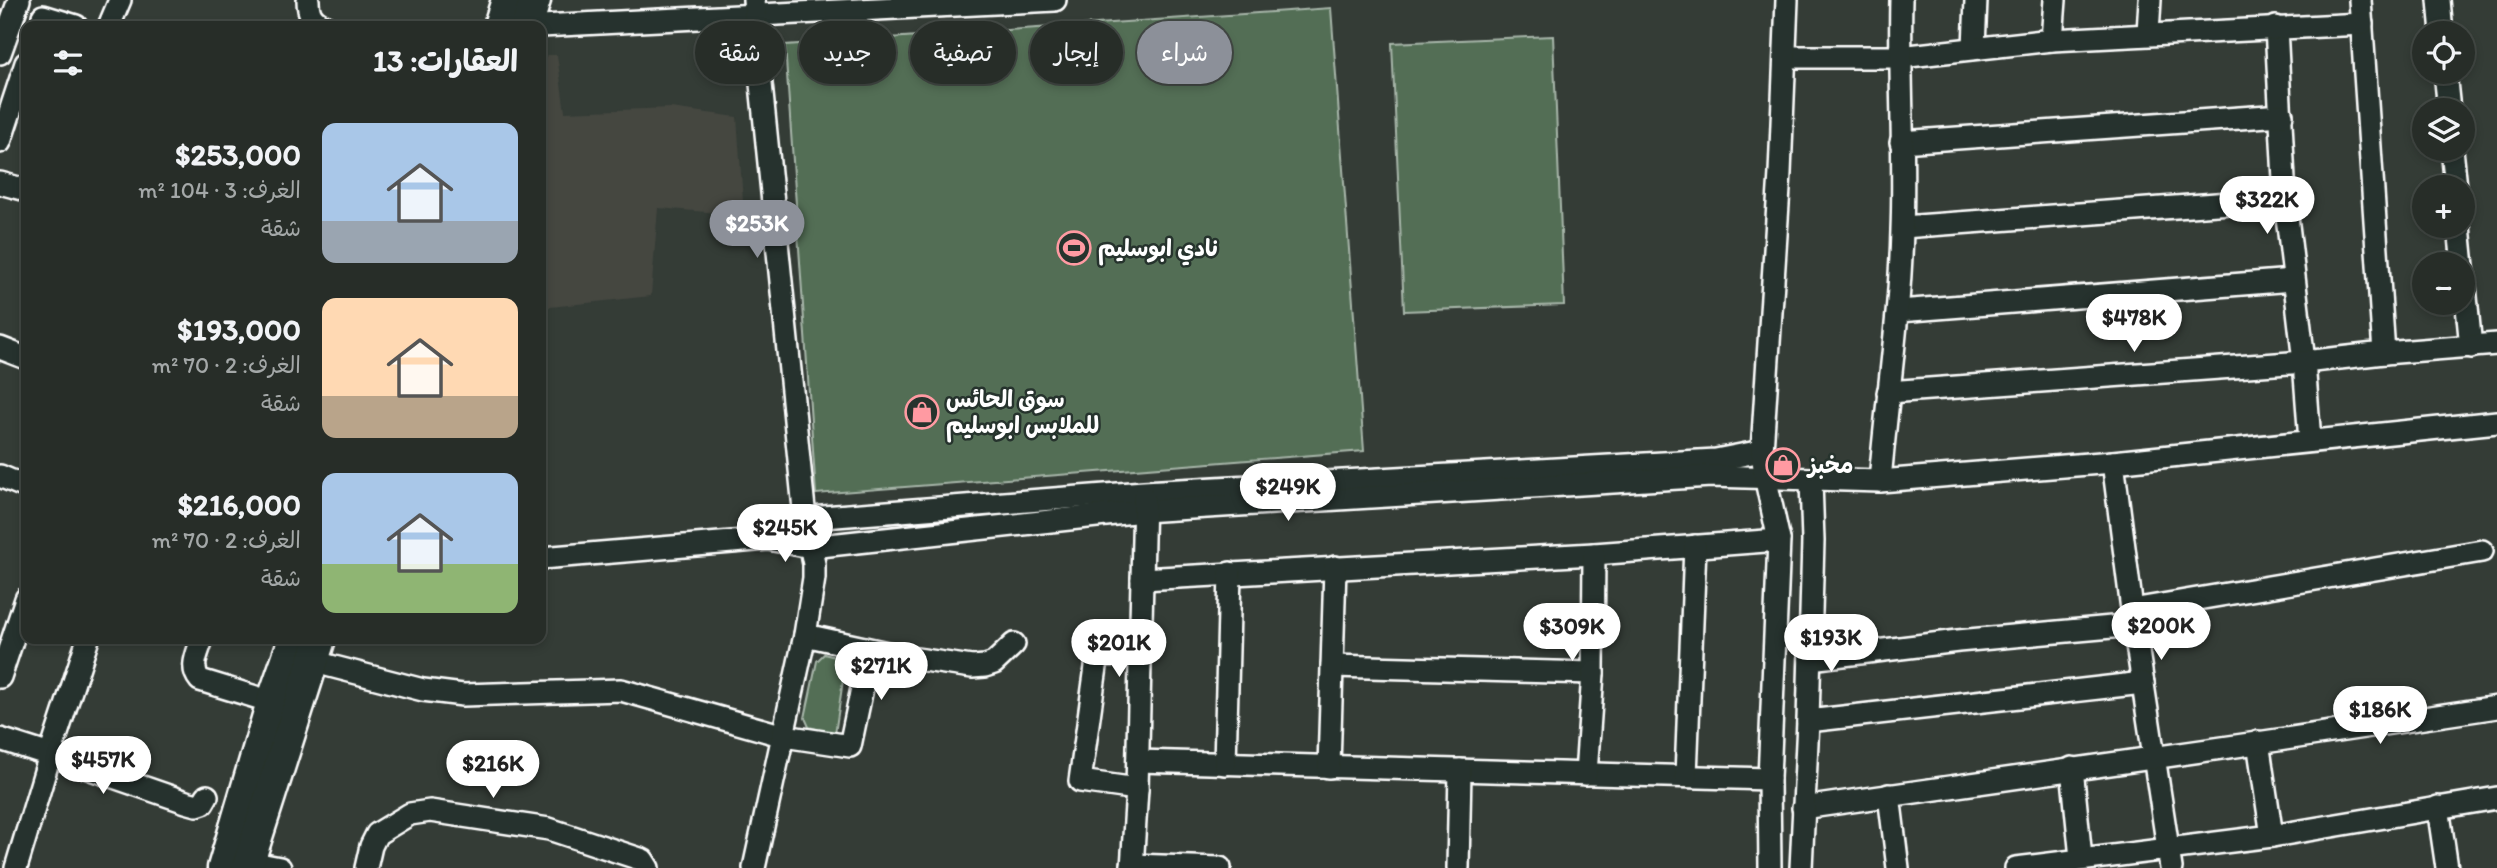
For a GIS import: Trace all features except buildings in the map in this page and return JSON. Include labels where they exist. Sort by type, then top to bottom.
[{"type":"main road","points":[[501,21],[507,0]]},
{"type":"main road","points":[[529,21],[535,0]]},
{"type":"main road","points":[[257,797],[272,702],[308,646]]},
{"type":"main road","points":[[240,866],[257,797],[308,646]]},
{"type":"street","points":[[0,53],[19,0]]},
{"type":"street","points":[[111,21],[120,0]]},
{"type":"street","points":[[546,26],[754,8],[1055,0]]},
{"type":"street","points":[[1770,868],[1769,779],[1779,540],[1762,451],[1786,57],[1787,0]]},
{"type":"street","points":[[1880,481],[1899,311],[1903,227],[1901,0]]},
{"type":"street","points":[[1974,47],[1976,0]]},
{"type":"street","points":[[2052,40],[2055,0]]},
{"type":"street","points":[[2148,33],[2150,0]]},
{"type":"street","points":[[2360,0],[2384,353]]},
{"type":"street","points":[[2439,0],[2441,21]]},
{"type":"street","points":[[754,8],[805,519],[814,578],[805,635],[754,868]]},
{"type":"street","points":[[44,14],[63,21]]},
{"type":"street","points":[[1786,57],[1900,57],[1974,47],[2148,33],[2361,24]]},
{"type":"street","points":[[2276,27],[2285,199],[2304,362],[2310,441]]},
{"type":"street","points":[[0,142],[21,78]]},
{"type":"street","points":[[1901,142],[2282,115]]},
{"type":"street","points":[[0,183],[21,189]]},
{"type":"street","points":[[1903,227],[2285,199]]},
{"type":"street","points":[[2460,238],[2470,347]]},
{"type":"street","points":[[1899,311],[2293,280]]},
{"type":"street","points":[[1888,393],[2304,362],[2497,344]]},
{"type":"street","points":[[0,348],[21,356]]},
{"type":"street","points":[[768,539],[805,519],[1712,475],[1880,481],[2113,462],[2497,422]]},
{"type":"street","points":[[546,558],[768,539],[811,547],[1144,501],[1716,460],[1762,451]]},
{"type":"street","points":[[2113,462],[2169,858]]},
{"type":"street","points":[[0,476],[21,484]]},
{"type":"street","points":[[1801,868],[1814,541],[1811,480]]},
{"type":"street","points":[[1144,501],[1138,761],[1132,866],[1220,868]]},
{"type":"street","points":[[1142,579],[1594,554],[1779,540]]},
{"type":"street","points":[[1686,776],[1695,546]]},
{"type":"street","points":[[1810,659],[2133,618],[2482,551]]},
{"type":"street","points":[[1586,774],[1593,673],[1594,554]]},
{"type":"street","points":[[1329,767],[1335,567]]},
{"type":"street","points":[[1225,764],[1230,573]]},
{"type":"street","points":[[0,677],[21,614]]},
{"type":"street","points":[[805,635],[870,650],[972,667],[994,663],[1013,644]]},
{"type":"street","points":[[16,868],[86,644]]},
{"type":"street","points":[[200,644],[194,663],[195,674],[200,680],[272,702]]},
{"type":"street","points":[[308,646],[423,690],[463,695],[621,690],[784,736],[850,746],[870,650]]},
{"type":"street","points":[[1137,789],[1080,781],[1097,660],[1104,654],[1140,656]]},
{"type":"street","points":[[1332,666],[1593,673]]},
{"type":"street","points":[[1808,721],[2143,684]]},
{"type":"street","points":[[1803,808],[2497,706]]},
{"type":"street","points":[[0,739],[186,802],[197,805],[204,803],[207,796]]},
{"type":"street","points":[[2258,742],[2272,836]]},
{"type":"street","points":[[1138,761],[1769,779]]},
{"type":"street","points":[[2072,768],[2081,858]]},
{"type":"street","points":[[1458,868],[1460,770]]},
{"type":"street","points":[[1889,795],[1898,868]]},
{"type":"street","points":[[2016,868],[2081,858],[2169,858],[2272,836],[2497,797]]},
{"type":"street","points":[[2438,807],[2447,868]]},
{"type":"street","points":[[366,868],[377,834],[410,814],[430,811],[549,829],[643,860],[648,868]]},
{"type":"street","points":[[240,866],[280,868]]},
{"type":"shaded area","points":[[557,55],[565,112],[671,108],[737,117],[744,215],[658,208],[651,296],[546,307],[546,57]]},
{"type":"green space","name":"نادي ابوسليم","points":[[1331,8],[1364,451],[816,494],[785,45],[799,44],[799,84],[896,84],[896,37],[910,37],[910,84],[1016,84],[1016,29],[1030,28],[1030,84],[1123,84],[1123,22],[1137,21],[1137,84],[1232,84],[1232,21],[1139,21]]},
{"type":"green space","points":[[1553,36],[1564,305],[1404,311],[1392,43]]},
{"type":"green space","points":[[824,654],[846,660],[835,734],[809,727],[805,718],[817,661]]},
{"type":"place","name":"نادي ابوسليم","points":[[1074,248]]},
{"type":"place","name":"سوق الحائس للملابس ابوسليم","points":[[922,412]]},
{"type":"place","name":"مخبز","points":[[1783,465]]}]
